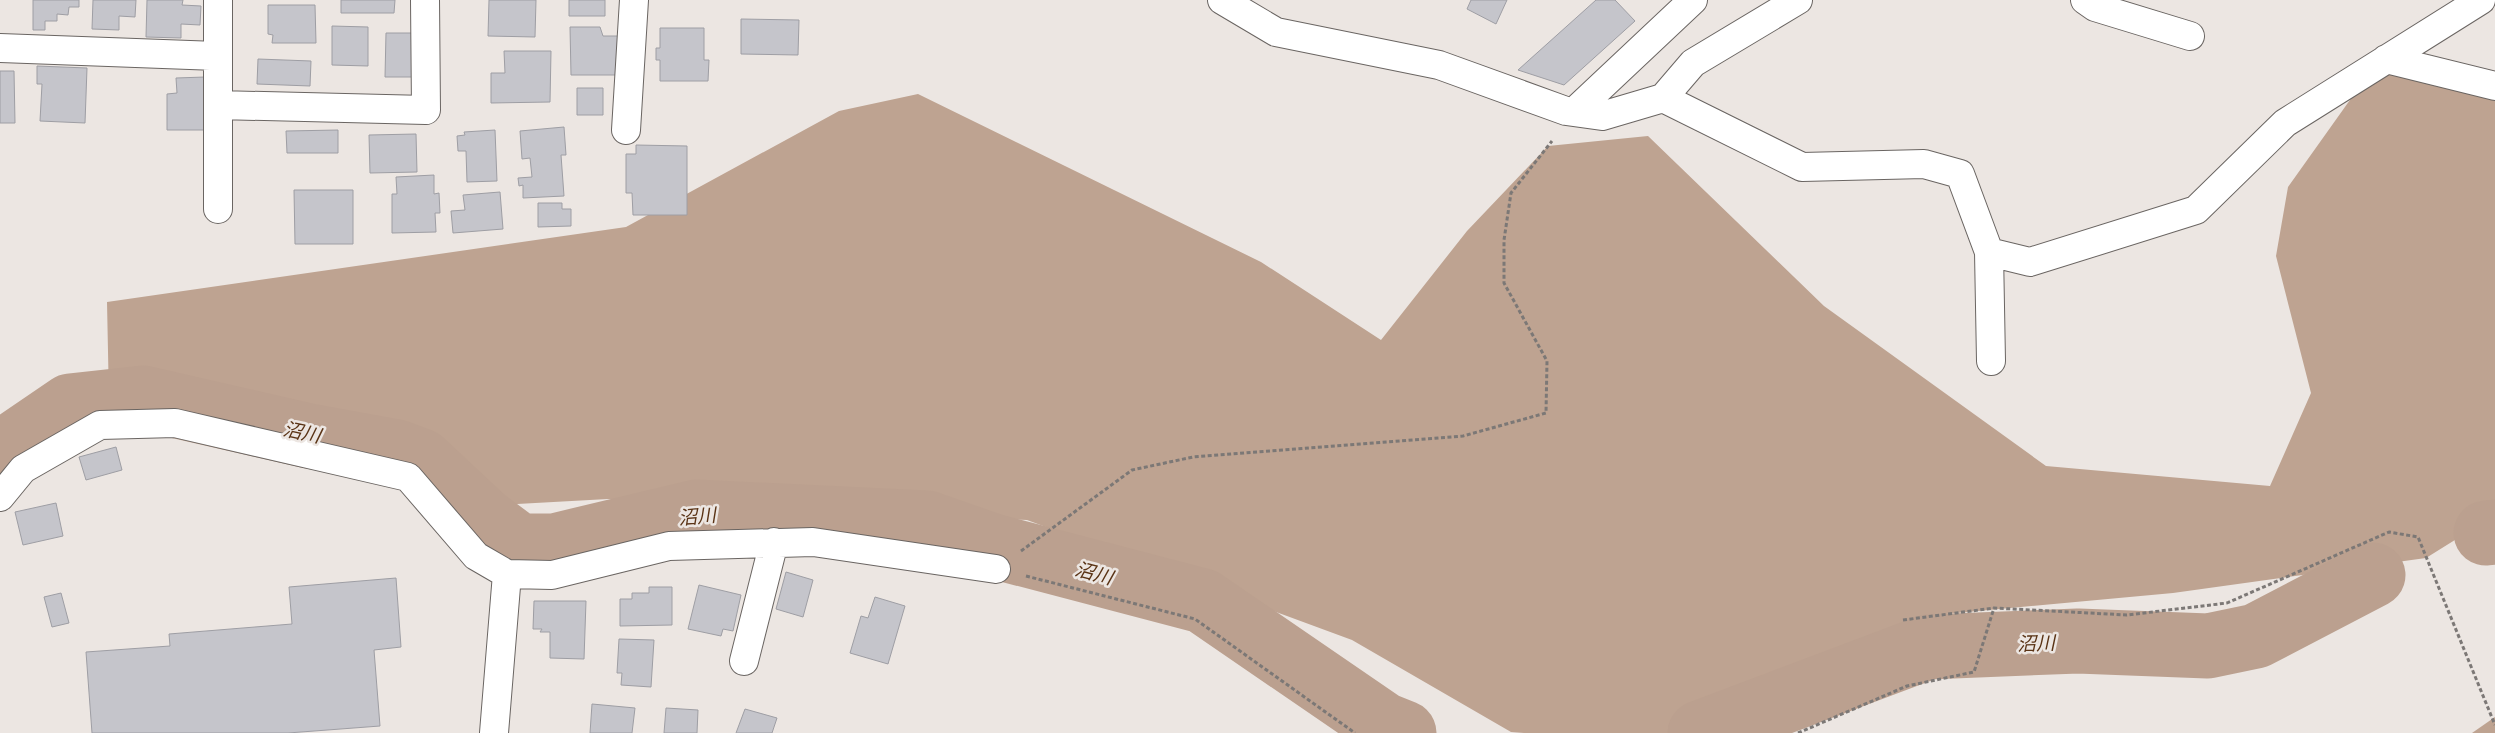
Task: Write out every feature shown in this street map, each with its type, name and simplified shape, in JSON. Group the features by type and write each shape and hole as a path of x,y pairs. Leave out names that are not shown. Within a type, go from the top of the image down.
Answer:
{"street":[{"path":"218,0 218,209"},
{"path":"218,104 426,110 425,0"},
{"path":"626,130 634,0"},
{"path":"1222,0 1276,32 1439,65 1574,112 1602,116 1663,98 1693,63 1798,0"},
{"path":"1574,112 1693,0"},
{"path":"2085,0 2095,7 2190,36"},
{"path":"1989,252 2030,262 2196,210 2285,123 2481,0"},
{"path":"0,48 218,56"},
{"path":"2386,59 2495,86"},
{"path":"1663,98 1802,167 1924,164 1960,174 1989,252 1991,361"},
{"path":"0,497 23,469 100,425 175,423 408,477 476,556 507,574 552,575 669,546 774,542 813,542 996,569"},
{"path":"744,661 774,542"},
{"path":"494,733 507,574"}],"path":[{"path":"1029,545 1132,470 1193,458 1463,436 1546,413 1547,361 1504,283 1504,240 1511,193 1574,112"},
{"path":"1903,620 1994,608 2127,615 2227,603 2389,532 2418,537 2495,724"},
{"path":"996,569 1195,620 1356,733"},
{"path":"1798,733 1907,686 1974,672 1994,608"}],"shaded area":[{"path":"2372,69 2495,91 2495,515 2426,558 2173,593 1946,614 1784,733 1511,732 1352,640 1027,520 608,499 499,505 397,452 256,392 109,401 107,302 626,227 839,111 918,94 1261,262 1381,340 1467,231 1548,146 1648,136 1824,306 2046,466 2270,486 2311,393 2276,256 2288,187"},
{"path":"2495,717 2495,733 2472,733"}],"building":[{"path":"33,0 79,0 79,7 69,7 68,15 57,14 57,21 45,21 45,30 33,30"},
{"path":"93,0 136,0 135,17 119,16 119,30 92,29"},
{"path":"147,0 183,0 182,5 201,6 200,25 181,24 181,38 146,37"},
{"path":"341,0 395,0 394,13 341,13"},
{"path":"489,0 536,0 535,37 488,36"},
{"path":"569,0 605,0 605,16 569,16"},
{"path":"1471,0 1507,0 1496,24 1467,9"},
{"path":"1596,0 1615,0 1635,21 1564,85 1518,70"},
{"path":"268,5 315,5 316,43 272,43 273,35 268,34"},
{"path":"741,19 799,20 798,55 741,54"},
{"path":"332,26 368,27 368,66 332,65"},
{"path":"570,27 600,27 603,36 620,36 620,75 571,75"},
{"path":"660,28 704,28 704,60 709,60 708,81 660,81 660,60 656,60 656,48 660,48"},
{"path":"386,33 413,33 413,77 385,77"},
{"path":"504,51 551,51 550,102 491,103 491,73 505,73"},
{"path":"258,59 311,61 310,86 257,84"},
{"path":"37,66 87,68 85,123 40,121 42,84 37,84"},
{"path":"0,71 14,71 15,123 0,123"},
{"path":"205,77 205,130 167,130 167,94 177,93 176,78"},
{"path":"577,88 603,88 603,115 577,115"},
{"path":"564,127 566,155 561,155 564,196 523,198 523,185 519,186 518,178 532,177 530,158 522,159 520,131"},
{"path":"338,130 338,153 287,153 286,131"},
{"path":"495,130 497,181 467,182 466,151 458,151 457,136 465,135 464,132"},
{"path":"416,134 417,172 370,173 369,135"},
{"path":"636,145 687,146 687,215 633,215 632,193 626,193 626,154 636,154"},
{"path":"434,175 434,194 439,193 440,213 435,213 436,232 392,233 392,194 397,194 396,177"},
{"path":"294,190 353,190 353,244 295,244"},
{"path":"500,192 503,229 453,233 451,211 465,210 463,195"},
{"path":"538,203 562,203 562,209 571,209 571,226 538,227"},
{"path":"116,447 122,470 86,480 79,457"},
{"path":"56,503 63,536 23,545 15,512"},
{"path":"786,572 813,580 803,617 776,609"},
{"path":"396,578 401,647 374,650 380,726 288,733 92,733 86,652 170,646 169,634 292,624 289,587"},
{"path":"699,585 741,595 733,631 723,629 721,636 688,629"},
{"path":"649,587 672,587 672,625 620,626 620,599 632,599 632,593 649,593"},
{"path":"61,593 69,623 52,627 44,597"},
{"path":"875,597 905,606 888,664 850,653 861,616 868,618"},
{"path":"534,601 586,601 584,659 550,658 550,632 540,632 542,629 533,629"},
{"path":"619,639 654,640 651,687 621,685 622,673 617,673"},
{"path":"592,704 635,708 632,733 590,733"},
{"path":"666,708 698,710 697,733 664,733"},
{"path":"745,709 777,718 772,733 736,733"}],"waterway":[{"name":"沼川","path":"0,458 7,449 70,406 143,398 309,436 397,452 421,461 483,519 519,546 554,546 696,512 927,523 993,546 1203,601 1384,725 1404,733"},
{"name":"沼川","path":"2486,533 2495,532"},
{"name":"沼川","path":"1700,733 1928,647 2078,641 2208,646 2256,636 2373,575"}]}
